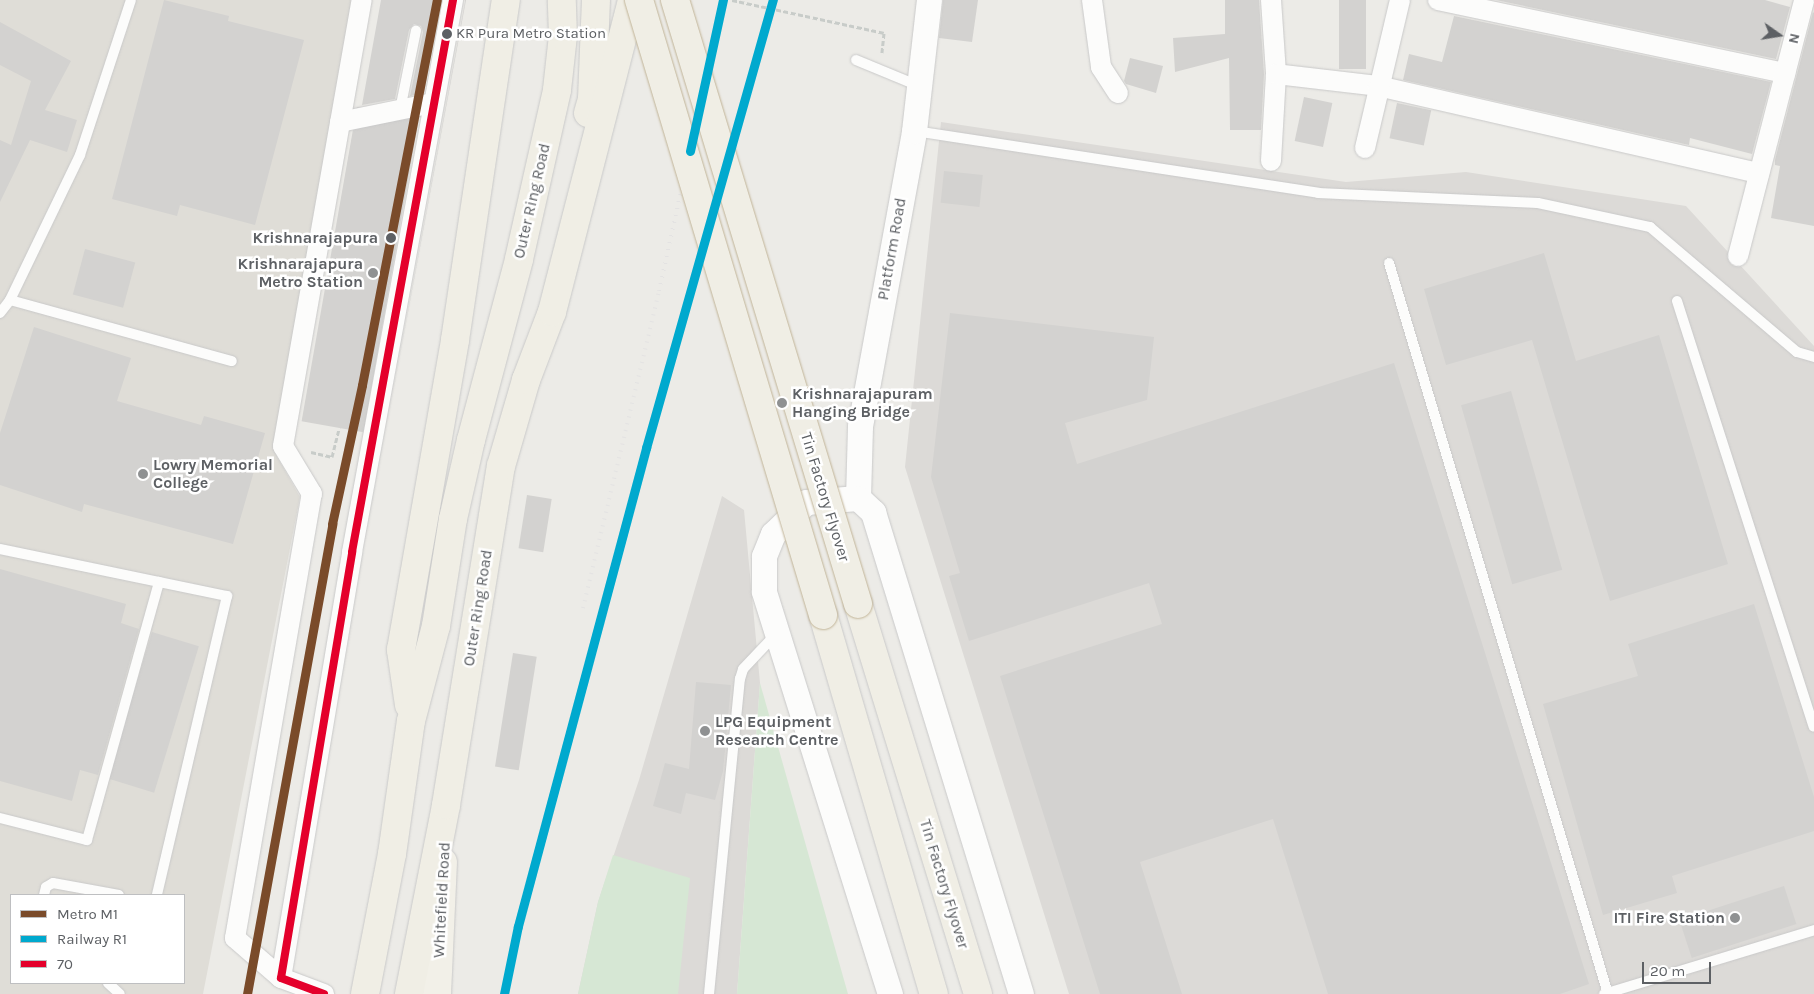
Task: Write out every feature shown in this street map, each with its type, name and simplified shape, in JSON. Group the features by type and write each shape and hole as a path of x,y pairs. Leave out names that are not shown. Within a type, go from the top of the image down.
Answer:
{"highway":[{"name":"Outer Ring Road","path":"411,721 401,650 455,340 506,0"},
{"name":"Outer Ring Road","path":"365,994 392,854 411,721 436,626 470,440 519,260 557,90 562,36 562,0"},
{"name":"Outer Ring Road","path":"574,228 569,186 592,99 596,0"},
{"name":"Outer Ring Road","path":"409,992 446,805 501,466 526,380 552,312 632,0"},
{"path":"640,0 934,994"},
{"name":"Tin Factory Flyover","path":"675,0 978,994"}],"main road":[{"name":"Whitefield Road","path":"437,994 446,805"}],"street":[{"path":"324,994 282,978 235,938 312,494 283,446 362,0"},
{"path":"282,978 352,552 452,0"},
{"name":"Platform Road","path":"858,498 860,426 914,131 929,0"},
{"path":"1092,0 1101,67 1118,93"},
{"path":"1271,0 1276,74 1271,160"},
{"path":"1365,148 1378,86 1400,0"},
{"path":"1438,0 1785,73"},
{"path":"1738,256 1804,0"},
{"path":"1276,74 1378,86 1759,173"},
{"path":"340,122 433,103"},
{"path":"890,994 776,634 762,577 764,556 773,534 806,502 858,498 873,512 1021,994"}],"lane":[{"path":"0,313 10,300 80,155 131,0"},
{"path":"400,110 416,31"},
{"path":"856,60 919,86"},
{"path":"914,131 1318,193 1538,203 1650,227 1797,352 1814,358"},
{"path":"1389,264 1606,994 1814,930"},
{"path":"10,300 232,361"},
{"path":"1677,301 1814,727"},
{"path":"0,549 227,596 157,894"},
{"path":"0,818 87,840 159,582"},
{"path":"709,994 740,679 743,669 776,634"},
{"path":"44,894 46,887 53,883 114,894"},
{"path":"109,984 120,994"}],"path":[{"path":"732,0 884,34"},
{"path":"761,6 763,0"},
{"path":"308,451 332,457 339,428"}],"shaded area":[{"name":"Lowry Memorial College","path":"0,0 351,0 334,131 274,451 300,497 203,994 0,994"},
{"path":"941,122 1346,182 1466,172 1686,206 1814,346 1814,994 1069,994 905,467"},
{"name":"LPG Equipment Research Centre","path":"722,496 744,510 760,683 737,994 578,994 598,902 639,780"}],"green space":[{"path":"760,683 848,994 737,994"},
{"path":"613,855 690,878 678,994 578,994 598,902"}],"building":[{"path":"164,0 229,16 228,21 304,40 255,225 180,205 177,216 112,199"},
{"path":"381,0 441,0 424,93 410,96 423,32 421,26 414,24 409,30 395,99 362,105"},
{"path":"466,0 385,436 465,2"},
{"path":"943,0 978,0 972,42 939,38"},
{"path":"1225,0 1259,0 1264,74 1261,130 1230,130 1229,58 1175,72 1173,38 1225,34"},
{"path":"1339,0 1366,0 1366,69 1339,69"},
{"path":"1496,0 1765,0 1790,7 1776,59"},
{"path":"1813,12 1814,226 1771,218 1780,166 1775,165 1775,160"},
{"path":"1454,16 1771,82 1752,154 1690,138 1689,145 1403,80 1409,54 1442,62"},
{"path":"0,22 71,61 45,110 77,120 67,152 30,140 0,202 0,140 11,145 31,81 0,65"},
{"path":"1130,58 1163,66 1156,93 1126,84 1124,81"},
{"path":"1304,97 1332,103 1323,147 1295,141"},
{"path":"1397,103 1431,110 1424,145 1390,138"},
{"path":"357,107 419,118 364,432 302,421"},
{"path":"944,171 983,175 979,207 941,203"},
{"path":"85,249 135,262 123,308 73,294"},
{"path":"1544,253 1576,361 1659,335 1728,564 1610,601 1532,340 1446,365 1424,289"},
{"path":"950,313 1154,337 1147,400 1065,423 1077,464 1394,363 1589,984 1560,994 1328,994 1273,819 1140,862 1182,994 1100,994 1000,676 1162,624 1149,583 969,641 949,576 960,573 931,477"},
{"path":"34,327 131,358 117,401 201,425 204,416 265,433 233,544 84,504 82,512 0,485 0,433"},
{"path":"1511,391 1562,570 1512,584 1461,405"},
{"path":"527,495 552,499 543,552 519,548"},
{"path":"0,569 126,604 121,623 139,629 98,775 80,770 72,801 0,781"},
{"path":"1754,604 1814,797 1814,831 1672,876 1677,893 1603,915 1543,704 1638,676 1628,644"},
{"path":"152,632 199,646 154,793 107,778"},
{"path":"513,653 537,657 519,770 495,767"},
{"path":"696,682 731,685 723,771 715,800 686,793 681,814 653,806 665,763 689,769"},
{"path":"1784,886 1796,924 1692,958 1679,920"}],"railway":[{"path":"583,608 659,291 723,0"}],"metro line":[{"name":"M1","path":"247,994 332,524 362,385 437,0"}],"rail line":[{"name":"R1","path":"690,151 723,0"},
{"name":"R1","path":"504,994 518,926 646,448 773,0"}],"transit line":[{"name":"70","path":"324,994 281,978 352,552 453,0"}],"place":[{"name":"KR Pura Metro Station","path":"447,34"},
{"name":"Krishnarajapura","path":"391,238"},
{"name":"Krishnarajapura Metro Station","path":"373,273"},
{"name":"Krishnarajapuram Hanging Bridge","path":"782,403"},
{"name":"Lowry Memorial College","path":"143,474"},
{"name":"LPG Equipment Research Centre","path":"705,731"},
{"name":"ITI Fire Station","path":"1735,918"}]}
